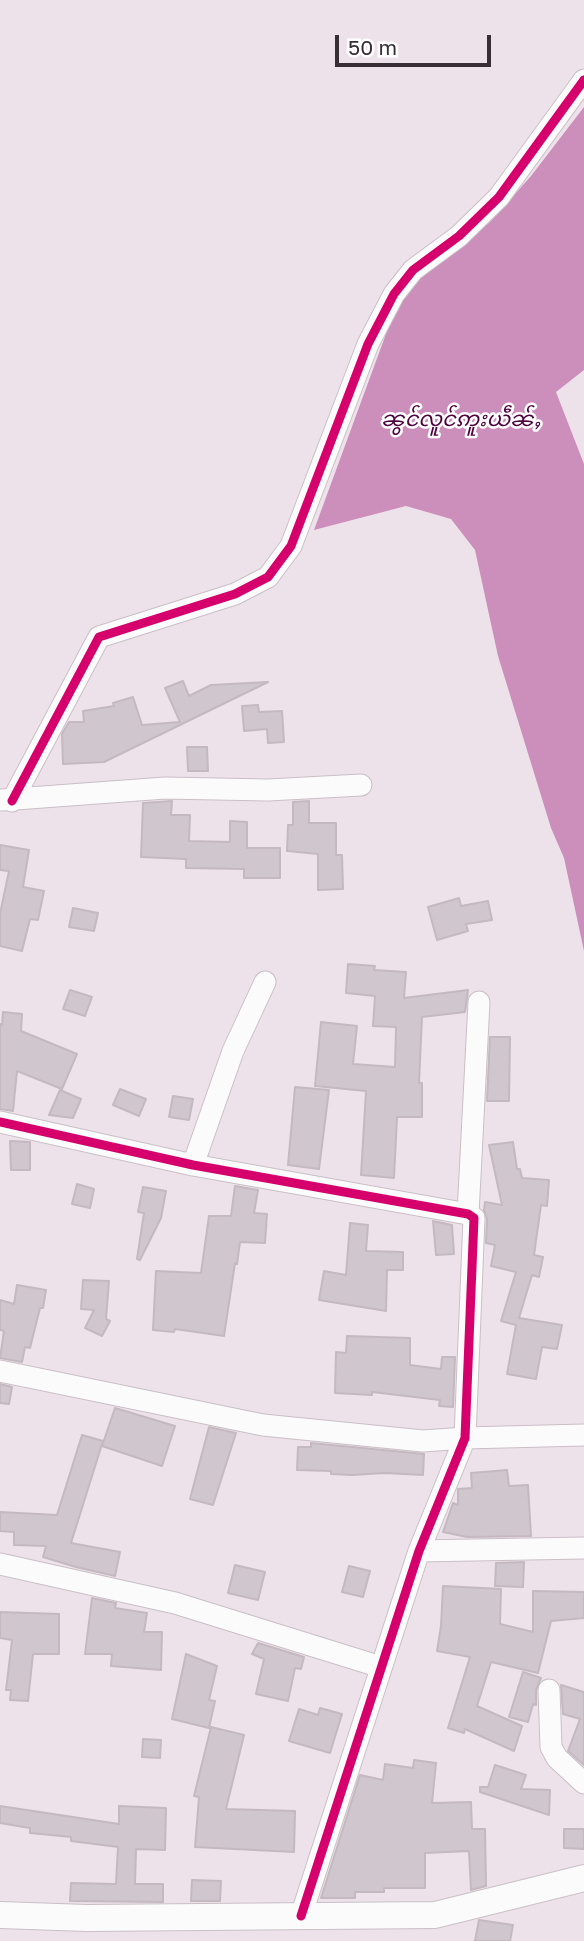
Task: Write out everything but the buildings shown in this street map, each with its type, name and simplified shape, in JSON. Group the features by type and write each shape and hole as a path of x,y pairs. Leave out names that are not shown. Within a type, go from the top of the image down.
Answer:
{"street":[{"path":"6,800 99,637 235,594 268,577 291,546 368,344 394,294 413,270 460,236 499,197 584,80"},
{"path":"6,800 165,788 268,790 361,785"},
{"path":"193,1166 233,1051 265,982"},
{"path":"467,1214 479,1002"},
{"path":"0,1122 193,1166 467,1214 474,1218 465,1438 419,1551 300,1916"},
{"path":"0,1371 263,1425 423,1441 584,1435"},
{"path":"419,1551 584,1548"},
{"path":"0,1564 175,1602 382,1667"},
{"path":"549,1690 551,1747 557,1758 584,1783"},
{"path":"0,1915 87,1918 435,1915 584,1878"}],"water":[{"name":"ၼွင်လူင်ဢူးယဵၼ်ႇ","path":"584,107 584,370 556,392 584,464 584,951 564,858 551,828 498,656 475,550 451,519 406,506 314,530 401,293 421,270 489,223 531,176"}],"cycle path":[{"path":"12,801 99,637 235,594 268,577 291,546 368,344 394,294 413,270 459,236 499,197 584,80"},
{"path":"0,1122 193,1165 468,1214 474,1218 465,1438 419,1551 301,1916"}]}
